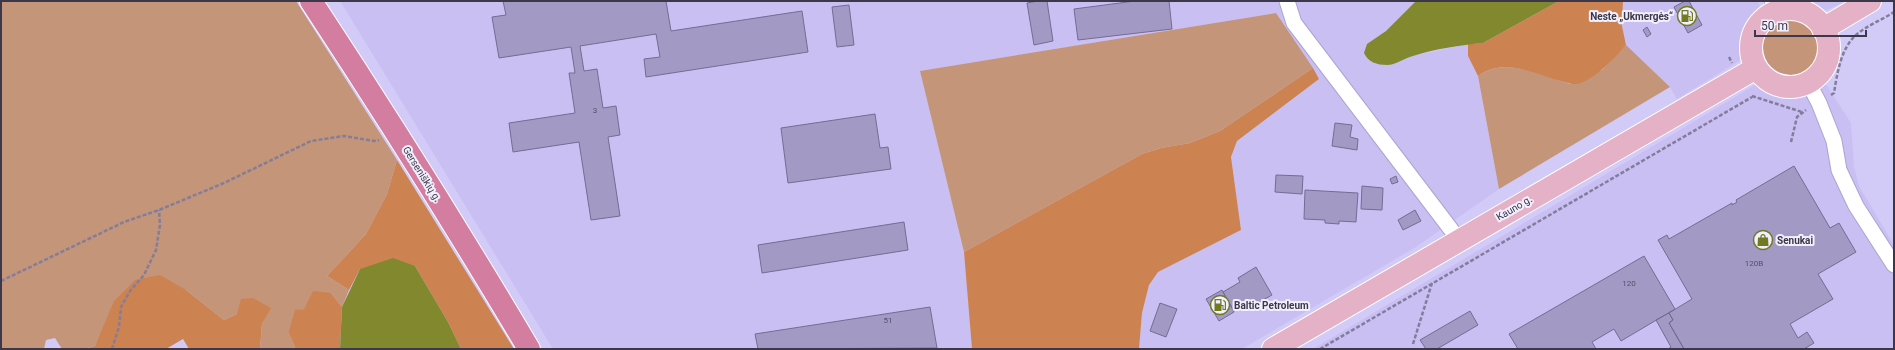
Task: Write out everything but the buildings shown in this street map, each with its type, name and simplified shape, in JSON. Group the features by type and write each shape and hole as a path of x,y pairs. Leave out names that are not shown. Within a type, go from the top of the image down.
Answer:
{"highway":[{"name":"Gerseniškių g.","path":"311,1 475,258 529,349"}],"main road":[{"path":"1823,29 1870,1"},
{"path":"1778,6 1804,13 1818,22 1823,29 1828,41 1828,54 1821,71 1808,82 1792,87 1775,84 1761,74 1756,68 1751,51 1754,34 1764,19 1778,6"},
{"name":"Kauno g.","path":"1277,348 1459,240 1756,68"}],"street":[{"path":"1287,1 1294,23 1459,240"},
{"path":"1808,82 1819,102 1834,141 1840,170 1856,206 1894,265"}],"path":[{"path":"1834,93 1837,72 1843,54 1855,35 1894,12"},
{"path":"1320,349 1752,97 1803,112 1797,117 1791,142"},
{"path":"1,281 124,222 159,210 224,183 311,141 344,136 374,141 398,137"},
{"path":"112,349 119,328 121,307 130,291 144,275 156,250 160,225 159,210"},
{"path":"1413,344 1432,283"}],"shaded area":[{"path":"1,1 296,1 397,160 387,194 366,234 327,276 349,290 342,307 331,293 304,309 295,311 288,332 295,347 293,349 260,349 262,324 270,308 237,314 224,320 186,290 105,326 95,346 84,349 62,349 55,338 46,340 44,349 1,349"},
{"path":"340,1 1416,1 1386,31 1367,44 1388,65 1413,56 1468,44 1468,56 1478,76 1499,189 1416,247 1242,349 1139,349 1142,313 1149,285 1158,272 1241,230 1231,157 1237,141 1319,79 1276,13 920,71 964,252 972,349 553,349"},
{"path":"1416,1 1559,1 1483,43 1430,51 1390,65 1370,61 1364,53 1367,44 1386,31"},
{"path":"1559,1 1623,1 1622,26 1626,45 1600,71 1588,80 1578,84 1557,80 1527,70 1507,67 1487,71 1478,76 1468,56 1468,44 1483,43"},
{"path":"1623,1 1758,1 1760,7 1748,33 1744,51 1739,61 1677,99 1670,87 1626,45 1622,26"},
{"path":"1798,1 1847,1 1826,10 1807,6"},
{"path":"1276,13 1313,68 1220,131 1190,143 1161,148 1142,154 964,252 920,71"},
{"path":"1791,19 1802,21 1811,27 1817,36 1819,47 1817,58 1811,67 1802,73 1791,75 1780,73 1771,67 1765,58 1763,47 1765,36 1771,27 1780,21"},
{"path":"1626,45 1670,87 1499,189 1478,76 1489,70 1511,67 1535,72 1570,84 1602,70"},
{"path":"1313,68 1319,79 1237,141 1231,157 1241,230 1158,272 1149,285 1142,313 1139,349 972,349 964,252 1142,154 1161,148 1190,143 1220,131"},
{"path":"1824,81 1851,123 1854,167 1859,186 1894,245 1894,349 1313,349 1755,85 1787,93 1800,92"},
{"path":"397,160 514,349 461,349 448,322 415,266 360,269 349,290 327,276 366,234 387,194"},
{"path":"393,258 415,266 448,322 461,349 340,349 342,307 360,269"},
{"path":"160,275 186,290 224,320 237,314 241,299 253,298 271,308 262,324 260,349 189,349 183,339 166,349 84,349 95,346 114,301 135,280"},
{"path":"313,291 331,293 342,307 340,349 293,349 295,347 288,332 295,310 304,309"}],"place":[{"name":"Neste „Ukmergės“","path":"1687,16"},
{"name":"Senukai","path":"1763,240"},
{"name":"Baltic Petroleum","path":"1220,305"}]}
